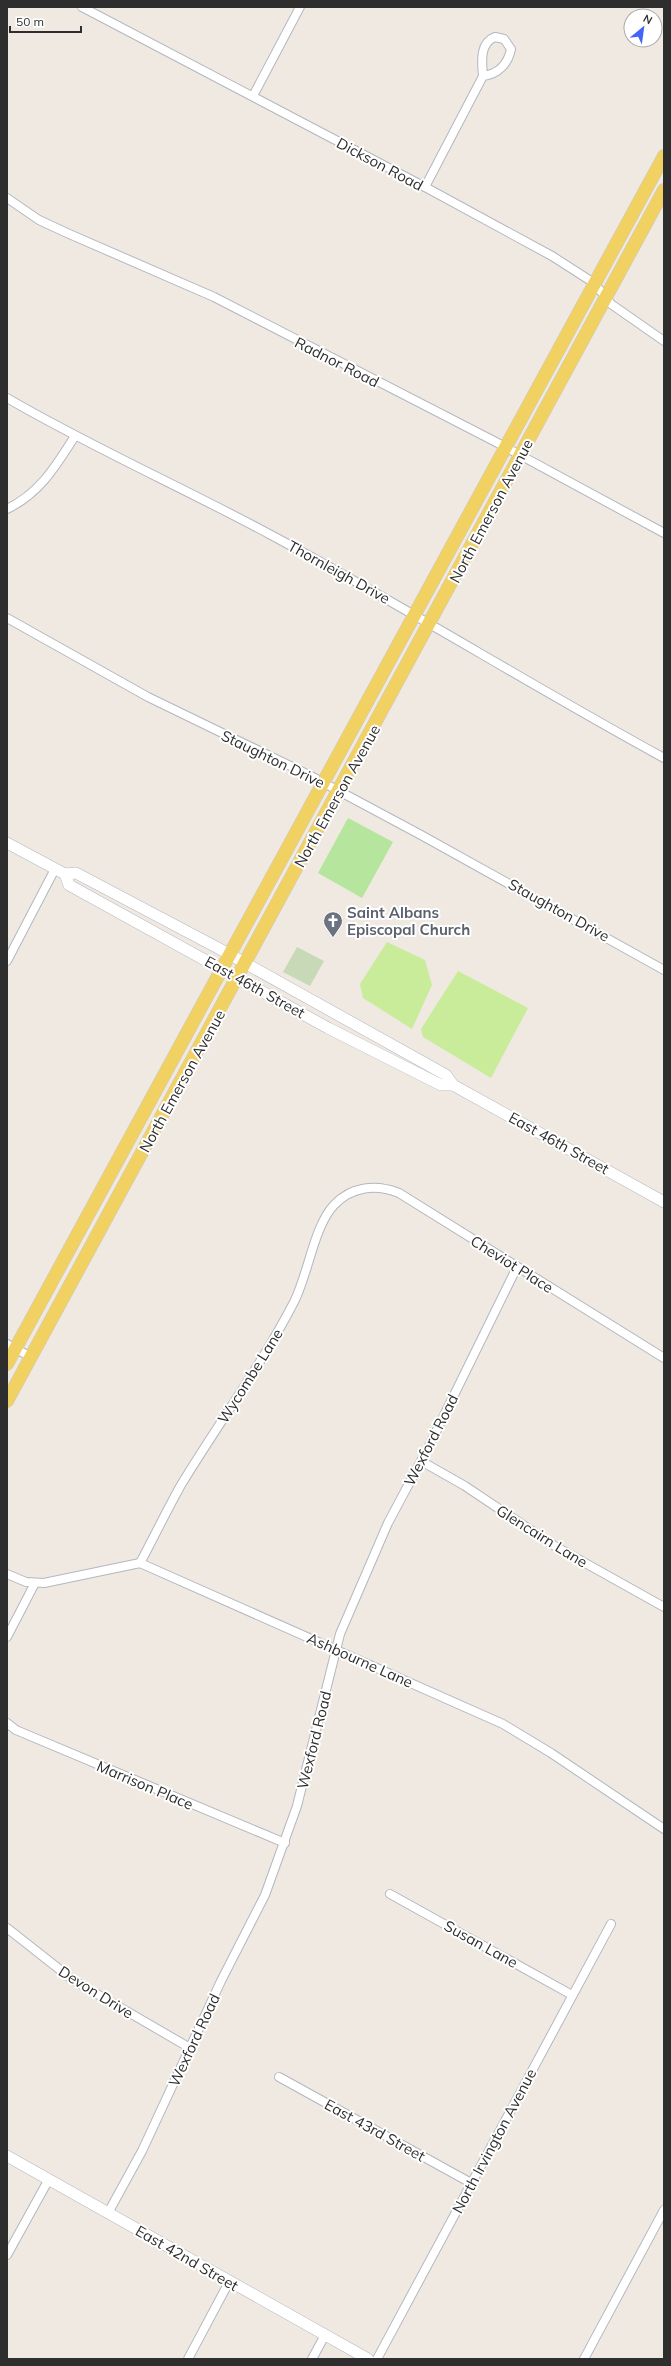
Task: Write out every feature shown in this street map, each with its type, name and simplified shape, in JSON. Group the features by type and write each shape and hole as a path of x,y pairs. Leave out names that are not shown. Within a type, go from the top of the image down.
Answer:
{"main road":[{"name":"North Emerson Avenue","path":"7,1364 11,1346 223,970 664,156"},
{"name":"North Emerson Avenue","path":"7,1401 246,964 664,190"},
{"name":"East 46th Street","path":"7,843 66,874 76,873 230,955 446,1075 454,1085 664,1202"},
{"name":"East 46th Street","path":"66,874 69,885 223,970 339,1033 441,1085 454,1085"},
{"name":"East 42nd Street","path":"7,2156 368,2359"}],"street":[{"name":"Dickson Road","path":"82,7 425,187 552,256 594,283 606,299 664,341"},
{"path":"253,96 300,7"},
{"path":"425,187 483,76 482,56 487,43 495,37 504,39 511,49 506,63 496,72 483,76"},
{"name":"Radnor Road","path":"7,198 39,220 214,297 505,447 664,533"},
{"name":"Thornleigh Drive","path":"7,398 75,436 237,516 415,615 664,758"},
{"path":"7,509 24,500 44,483 75,436"},
{"name":"Staughton Drive","path":"7,618 148,697 324,783 499,877 664,970"},
{"path":"7,962 55,869"},
{"name":"Cheviot Place","path":"355,1191 377,1187 398,1193 664,1358"},
{"name":"Wycombe Lane","path":"140,1563 181,1486 268,1351 295,1300 327,1214 339,1200 355,1191"},
{"name":"Wexford Road","path":"108,2212 142,2151 221,1981 259,1908 285,1843 300,1793 340,1634 382,1536 421,1461 517,1267"},
{"path":"11,1346 31,1357"},
{"name":"Glencairn Lane","path":"421,1461 465,1486 553,1545 664,1607"},
{"path":"7,1574 20,1580 35,1583 52,1582 140,1563"},
{"name":"Ashbourne Lane","path":"140,1563 503,1724 552,1753 664,1829"},
{"path":"7,1637 35,1583"},
{"name":"Marrison Place","path":"7,1723 16,1730 92,1763 285,1843"},
{"name":"Susan Lane","path":"390,1894 572,1995"},
{"name":"North Irvington Avenue","path":"377,2359 610,1924"},
{"name":"Devon Drive","path":"7,1928 73,1980 190,2048"},
{"name":"East 43rd Street","path":"279,2077 471,2183"},
{"path":"7,2255 49,2179"},
{"path":"584,2359 664,2210"},
{"path":"188,2359 229,2282"},
{"path":"312,2359 325,2335"}],"green space":[{"path":"348,818 393,842 362,898 318,873"},
{"path":"387,942 425,960 432,985 412,1029 363,998 360,984"},
{"path":"297,947 324,961 310,986 283,972"},
{"path":"458,971 528,1008 491,1078 423,1037 421,1029"}],"place":[{"name":"Saint Albans Episcopal Church","path":"333,938"}]}
